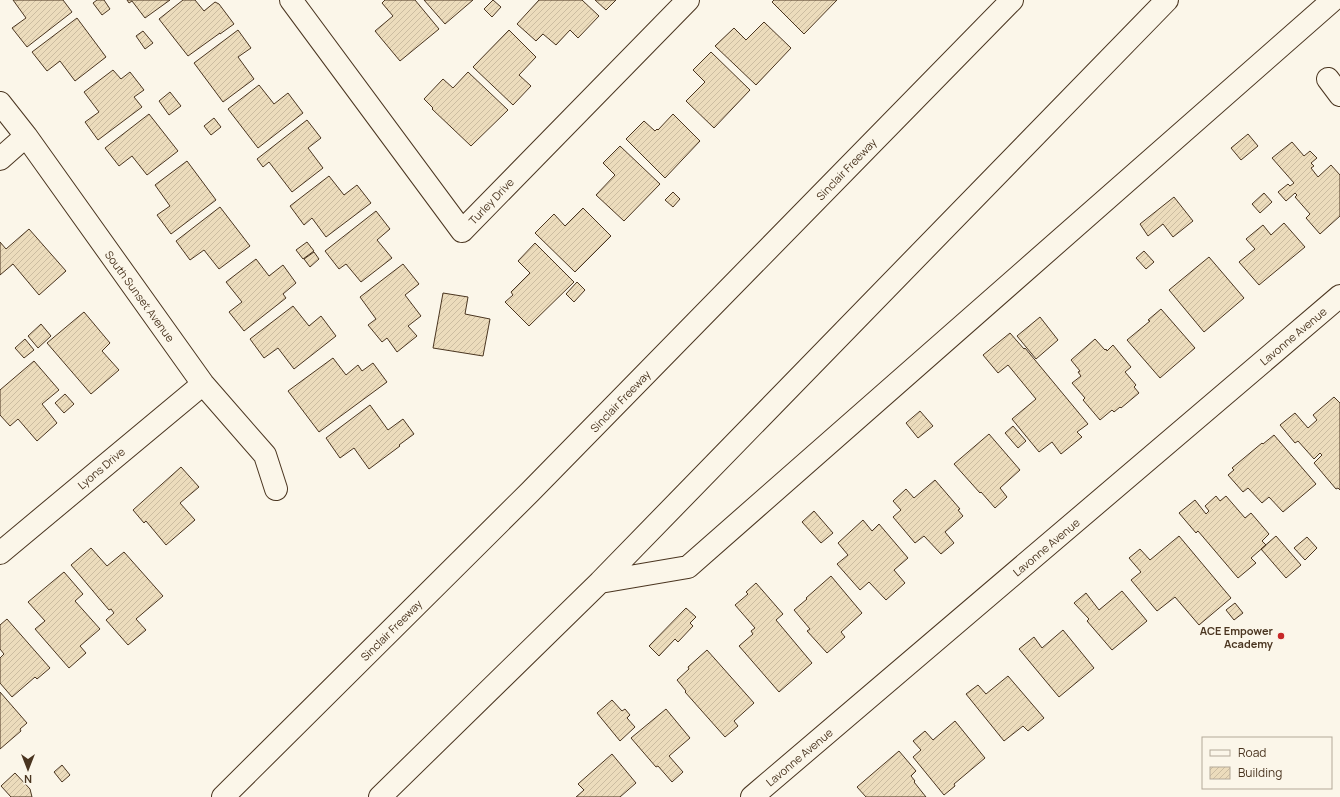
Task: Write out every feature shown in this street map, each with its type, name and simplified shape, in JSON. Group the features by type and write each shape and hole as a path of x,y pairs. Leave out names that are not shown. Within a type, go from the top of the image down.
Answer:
{"main road":[{"name":"Turley Drive","path":"291,0 462,231 688,0"},
{"name":"Sinclair Freeway","path":"223,797 530,492 1012,0"},
{"path":"380,797 600,582 1167,0"},
{"path":"600,582 688,567 1333,0"},
{"name":"South Sunset Avenue","path":"0,103 26,136 202,384 266,456 276,489"},
{"path":"0,159 26,136"},
{"name":"Lavonne Avenue","path":"752,797 1340,296"},
{"name":"Lyons Drive","path":"0,553 202,384"}],"building":[{"path":"13,0 63,0 72,12 27,47 12,28 26,18"},
{"path":"97,0 104,0 110,9 102,15 93,3"},
{"path":"127,0 170,0 145,18 132,1 129,3"},
{"path":"183,0 195,0 204,11 215,2 219,4 234,24 188,56 159,19"},
{"path":"385,0 415,0 439,29 400,61 375,31 393,16 382,3"},
{"path":"424,0 473,0 445,24"},
{"path":"493,0 501,7 492,17 484,9"},
{"path":"539,0 582,0 599,16 578,38 570,30 556,45 543,34 536,41 517,24"},
{"path":"595,0 616,0 606,10"},
{"path":"774,0 837,0 804,34 772,2"},
{"path":"77,18 106,57 75,81 60,61 47,71 32,52"},
{"path":"764,22 791,48 756,85 715,46 734,28 746,40"},
{"path":"238,30 251,48 238,57 254,79 223,102 194,63"},
{"path":"509,30 536,57 519,75 531,86 513,105 473,67"},
{"path":"143,31 153,43 145,49 136,36"},
{"path":"711,52 750,90 714,128 686,101 705,82 693,70"},
{"path":"113,70 121,79 130,72 144,90 134,97 142,107 98,140 85,122 99,112 84,92"},
{"path":"468,72 508,110 471,146 432,109 433,108 424,99 443,79 453,88"},
{"path":"259,85 274,104 288,93 303,113 258,148 228,109"},
{"path":"170,92 181,106 169,115 159,101"},
{"path":"149,114 178,151 147,175 132,156 119,166 105,148"},
{"path":"673,114 700,141 665,178 626,139 644,121 655,131 657,129 658,130"},
{"path":"214,118 221,127 211,135 204,126"},
{"path":"307,120 321,138 308,148 323,168 292,192 269,162 263,167 257,159"},
{"path":"1248,134 1258,146 1241,160 1231,148"},
{"path":"1292,142 1304,156 1310,151 1317,158 1311,163 1314,166 1311,168 1318,177 1331,165 1340,175 1340,216 1320,234 1306,218 1310,214 1295,197 1297,195 1295,193 1286,201 1278,192 1288,184 1290,186 1294,183 1272,158"},
{"path":"620,146 660,184 624,221 596,195 615,175 603,163"},
{"path":"187,161 216,200 171,234 157,215 170,206 155,185"},
{"path":"329,176 344,195 357,185 371,203 326,237 312,218 304,225 290,206"},
{"path":"673,192 680,199 673,207 665,200"},
{"path":"1264,193 1272,202 1260,213 1252,204"},
{"path":"1174,197 1193,221 1173,237 1163,224 1148,236 1140,224"},
{"path":"220,207 250,246 219,269 204,250 190,260 176,241"},
{"path":"583,208 611,236 575,272 535,233 554,214 565,226"},
{"path":"376,211 390,229 377,240 392,258 361,282 346,264 339,269 325,251"},
{"path":"1284,223 1305,247 1259,285 1239,262 1255,249 1246,239 1263,225 1271,235"},
{"path":"29,229 66,271 39,295 13,264 0,275 0,242 6,249"},
{"path":"307,242 314,251 303,259 296,250"},
{"path":"535,243 574,282 529,326 505,302 513,295 511,292 530,273 518,261"},
{"path":"1144,251 1154,262 1146,269 1136,258"},
{"path":"314,252 319,259 310,267 304,259"},
{"path":"1209,257 1244,298 1204,332 1169,290"},
{"path":"256,259 269,276 283,265 296,283 283,294 286,298 244,331 229,312 242,302 226,282"},
{"path":"403,264 419,284 405,295 421,316 408,326 417,336 397,352 387,338 382,342 368,325 376,319 360,297"},
{"path":"577,282 585,290 574,302 566,294"},
{"path":"443,293 468,297 465,314 490,319 483,356 433,348"},
{"path":"293,306 309,326 321,316 336,336 294,369 278,348 264,358 250,339"},
{"path":"1161,309 1195,348 1160,378 1127,340 1150,321 1148,320"},
{"path":"84,312 110,343 102,351 119,370 91,394 47,343"},
{"path":"1040,317 1058,340 1036,359 1017,336"},
{"path":"41,324 51,336 38,348 28,336"},
{"path":"1010,333 1024,349 1025,348 1088,424 1077,432 1082,437 1061,454 1052,442 1039,452 1012,419 1036,399 1008,365 998,373 983,355"},
{"path":"25,339 34,350 24,358 15,348"},
{"path":"1095,339 1107,351 1113,345 1131,367 1125,372 1136,385 1134,387 1139,393 1121,408 1120,407 1114,412 1112,410 1100,420 1083,400 1085,398 1072,383 1081,376 1078,372 1080,371 1071,360"},
{"path":"333,358 346,375 358,365 362,371 373,363 387,382 319,432 288,391"},
{"path":"34,361 59,390 42,404 57,423 37,441 18,419 10,426 0,415 0,390"},
{"path":"65,394 74,404 64,413 55,403"},
{"path":"1334,397 1340,403 1340,490 1338,488 1336,489 1314,463 1322,455 1320,453 1314,459 1298,441 1295,443 1280,425 1295,413 1308,428 1317,420 1313,415"},
{"path":"370,405 388,430 403,419 414,434 369,469 354,448 340,458 326,438"},
{"path":"920,411 933,426 918,438 906,423"},
{"path":"1013,426 1026,441 1018,448 1005,433"},
{"path":"989,434 1020,470 1000,488 1007,497 995,508 954,464"},
{"path":"1274,435 1316,484 1283,512 1269,497 1262,503 1248,488 1243,492 1228,475 1234,470 1232,468"},
{"path":"181,467 199,487 180,503 195,520 166,545 146,521 144,523 133,510"},
{"path":"935,480 960,509 958,510 963,516 945,532 954,543 941,554 924,536 915,543 893,517 901,510 893,501 906,489 914,498"},
{"path":"1216,496 1220,501 1226,496 1245,518 1251,513 1269,534 1262,541 1266,545 1251,558 1256,563 1238,578 1198,531 1196,533 1179,513 1195,500 1206,514 1209,511 1205,506"},
{"path":"814,511 833,533 821,543 802,522"},
{"path":"863,520 872,531 879,524 908,558 894,570 905,583 886,600 869,582 860,590 837,564 848,555 838,543"},
{"path":"1179,536 1231,598 1199,625 1175,597 1157,611 1131,580 1141,572 1129,558 1140,549 1150,560"},
{"path":"1276,536 1301,565 1286,578 1261,549"},
{"path":"1307,537 1317,548 1305,560 1294,548"},
{"path":"91,548 107,566 124,552 163,596 136,619 146,630 128,645 106,620 114,613 111,609 109,610 71,565"},
{"path":"64,572 83,594 75,601 100,629 80,646 86,653 69,668 35,629 45,621 28,602"},
{"path":"831,576 862,613 841,632 845,637 827,653 807,631 810,629 794,610"},
{"path":"756,583 783,614 776,620 812,663 779,692 739,646 753,634 751,631 755,628 735,605 748,594 746,592"},
{"path":"1122,591 1147,621 1112,650 1087,621 1089,619 1074,603 1086,593 1099,610"},
{"path":"1235,603 1243,613 1234,620 1226,610"},
{"path":"686,608 696,617 690,623 693,626 678,642 675,639 659,656 649,646"},
{"path":"7,619 50,668 37,679 35,677 12,697 0,683 0,658 4,654 0,649 0,625"},
{"path":"1063,630 1094,668 1059,697 1019,649 1034,637 1042,648"},
{"path":"707,650 754,703 734,721 738,726 725,737 685,692 686,691 677,680 689,669 688,667"},
{"path":"1008,676 1044,718 1028,731 1023,726 1004,741 966,694 978,685 986,694"},
{"path":"0,692 27,723 20,729 21,731 0,749"},
{"path":"612,700 622,711 625,709 630,715 627,718 635,727 620,741 597,713"},
{"path":"666,709 690,738 669,756 683,772 672,782 658,766 656,767 631,738"},
{"path":"955,721 985,758 954,784 955,786 944,795 913,757 921,750 913,741 925,731 933,740"},
{"path":"899,751 916,771 911,776 926,797 866,797 857,787"},
{"path":"612,754 636,783 620,797 576,797 584,790 578,784"},
{"path":"62,765 70,775 62,782 54,772"},
{"path":"15,773 30,789 32,797 11,797 1,786"}],"place":[{"name":"ACE Empower Academy","path":"1281,636"}]}
